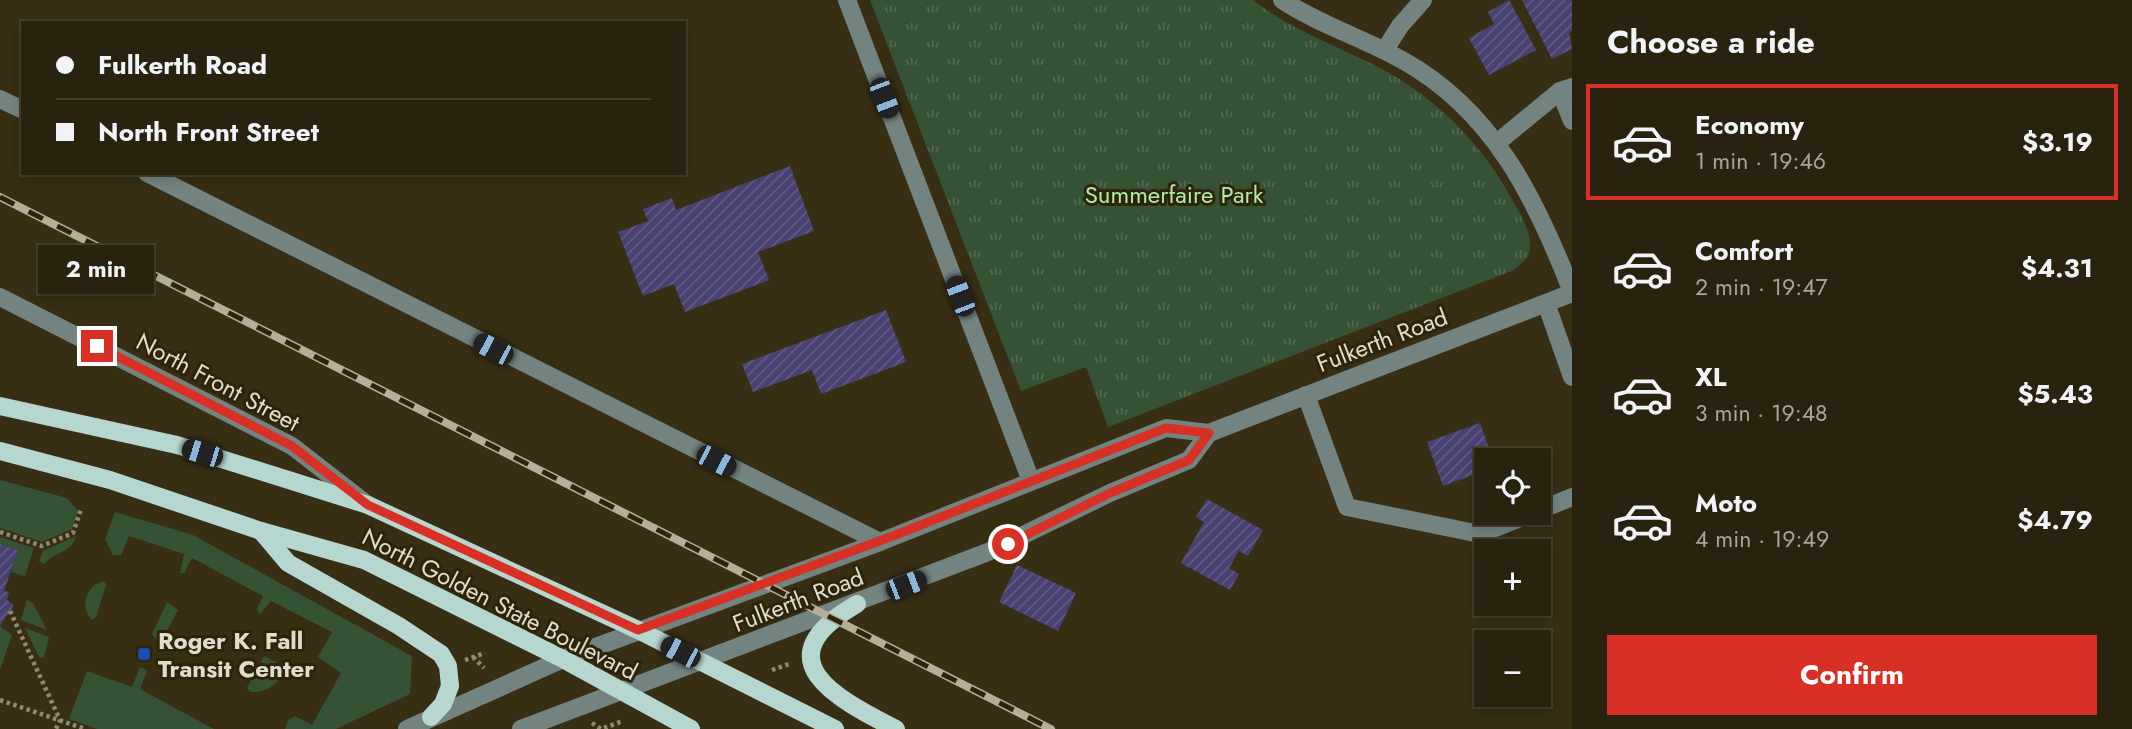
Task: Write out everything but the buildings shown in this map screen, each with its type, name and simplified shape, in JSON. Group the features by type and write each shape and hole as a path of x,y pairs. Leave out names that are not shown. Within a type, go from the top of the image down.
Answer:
{"main road":[{"name":"North Golden State Boulevard","path":"0,406 177,445 368,505 638,630 835,729"},
{"name":"North Golden State Boulevard","path":"0,451 110,480 261,531 338,551 389,570 564,659 691,729"},
{"path":"261,531 288,563 399,626 441,654 448,666 450,686 443,704 431,717"},
{"path":"856,604 821,631 813,645 811,662 820,680 834,695 896,729"}],"street":[{"path":"846,0 1031,481"},
{"path":"1282,0 1316,20 1385,51 1420,71 1451,94 1498,142 1542,218 1572,292"},
{"path":"1385,51 1400,26 1423,0"},
{"path":"1498,142 1566,89 1572,121"},
{"path":"0,99 21,109"},
{"path":"151,175 880,542"},
{"name":"Fulkerth Road","path":"407,729 564,659 880,542 1166,428 1209,433 1572,292"},
{"name":"North Front Street","path":"0,297 292,446 368,505"},
{"path":"1546,303 1572,377"},
{"path":"1306,395 1347,507 1480,534 1503,525"},
{"name":"Fulkerth Road","path":"521,729 978,557 1110,493 1189,460 1209,433"},
{"path":"1551,506 1572,497"}],"path":[{"path":"0,532 40,545 74,533 81,509"},
{"path":"36,555 40,545"},
{"path":"10,611 60,720 56,729"},
{"path":"461,661 485,653"},
{"path":"473,657 484,668"},
{"path":"772,670 789,664"},
{"path":"0,700 85,729"},
{"path":"592,723 601,729 623,720"}],"green space":[{"name":"Summerfaire Park","path":"870,0 1253,0 1299,29 1401,80 1457,125 1489,162 1521,216 1530,243 1528,257 1514,270 1108,427 1086,367 1021,391"},
{"path":"0,480 67,498 78,511 72,529 42,542 0,528"},
{"path":"115,512 193,535 412,656 410,694 336,729 285,729 288,720 295,716 312,725 341,673 318,657 332,632 271,601 260,614 257,609 263,596 192,558 184,573 180,573 184,554 129,536 121,555 113,555 105,539"},
{"path":"76,536 66,550 53,556 45,564 39,562 43,551"},
{"path":"0,537 34,548 25,576 11,572 18,550 0,544"},
{"path":"104,581 106,585 96,617 92,620 87,611 86,598 94,585"},
{"path":"27,600 33,603 47,630 21,620"},
{"path":"167,602 178,610 162,640 158,641 152,634"},
{"path":"0,626 12,635 0,670"},
{"path":"25,628 49,637 44,658 39,657"},
{"path":"264,656 278,663 281,677 268,689 250,692 247,688"},
{"path":"140,667 147,671 140,689 214,729 97,729 69,719 87,671 132,687"}],"railway":[{"path":"0,197 1051,729"}],"place":[{"name":"Roger K. Fall Transit Center","path":"144,654"}],"route":[{"path":"97,346 292,446 368,505 638,630 893,536 1166,428 1209,433 1189,460 1110,493 1008,544"}]}
